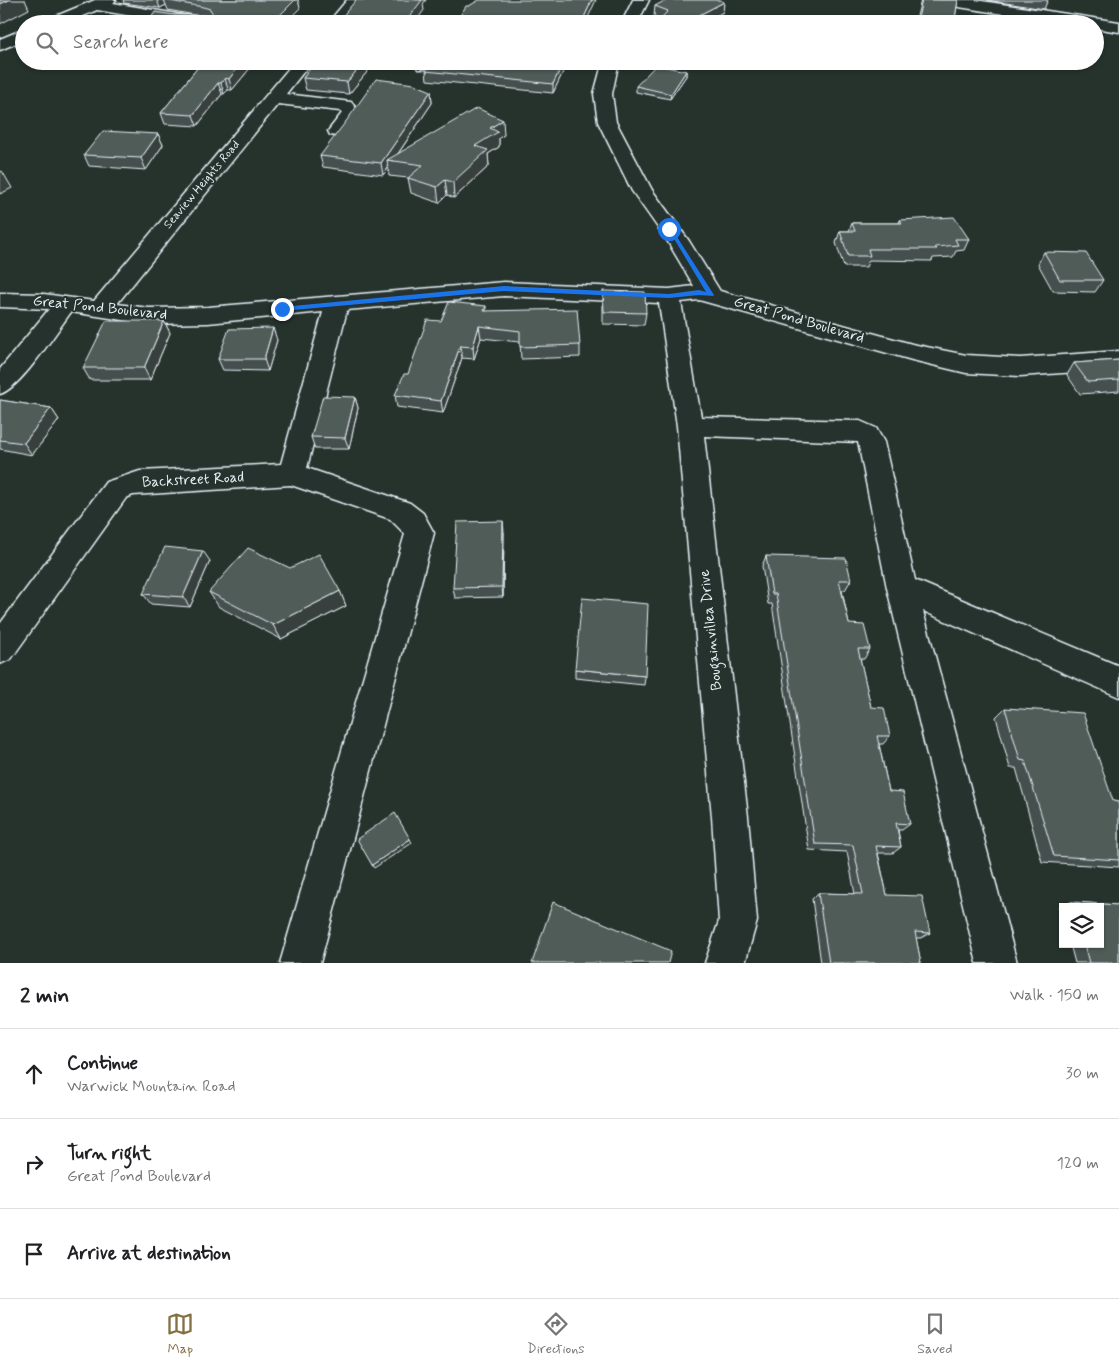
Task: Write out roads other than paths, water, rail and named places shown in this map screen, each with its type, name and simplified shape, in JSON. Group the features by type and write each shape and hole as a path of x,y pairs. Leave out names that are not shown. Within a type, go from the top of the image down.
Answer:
{"street":[{"path":"343,15 355,0"},
{"path":"634,15 641,0"},
{"path":"946,0 1042,15"},
{"path":"72,15 102,3 161,15"},
{"path":"1104,25 1119,27"},
{"path":"0,45 15,38"},
{"name":"Seaview Heights Road","path":"99,310 297,70"},
{"path":"609,70 603,94 606,122 642,191 678,241 711,295"},
{"path":"274,98 345,106 351,113 337,131"},
{"name":"Great Pond Boulevard","path":"0,300 28,300 149,316 208,315 504,289 669,296 699,292 912,352 966,364 1020,367 1119,360"},
{"name":"Bougainvillea Drive","path":"669,296 690,426 730,817 738,921 725,963"},
{"path":"0,385 27,354 64,304"},
{"path":"300,963 420,533 413,521 400,511 292,474 337,304"},
{"path":"690,426 860,431 868,435 902,588 997,963"},
{"name":"Backstreet Road","path":"0,649 116,490 127,484 140,482 292,474"},
{"path":"902,588 1119,682"}]}
